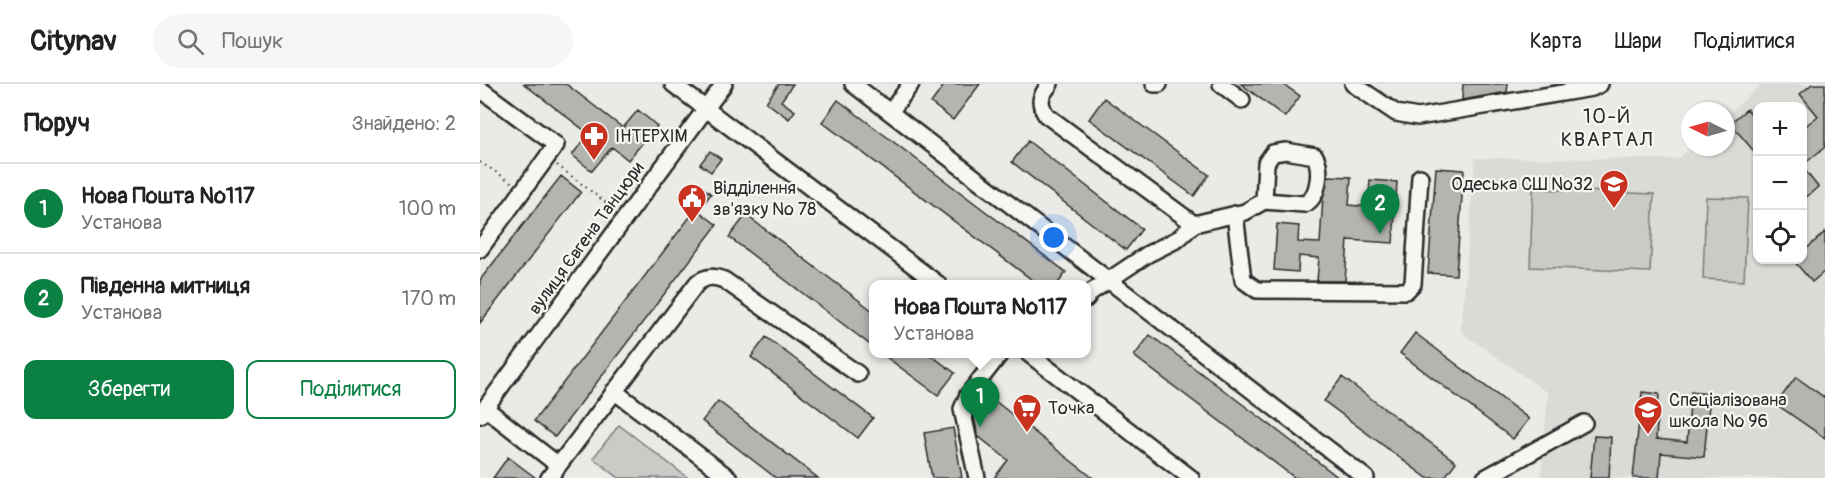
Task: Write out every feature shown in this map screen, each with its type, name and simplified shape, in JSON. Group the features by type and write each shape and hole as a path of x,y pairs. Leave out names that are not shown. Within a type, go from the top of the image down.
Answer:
{"street":[{"path":"673,84 931,280"},
{"name":"вулиця Євгена Танцюри","path":"483,411 724,84"},
{"path":"853,84 1366,478"},
{"path":"891,111 911,84"},
{"path":"1050,84 1041,94 1040,106 1046,115 1194,224"},
{"path":"1221,84 1242,100"},
{"path":"1353,84 1396,113 1418,117 1592,88 1600,84"},
{"path":"480,89 556,145 480,249"},
{"path":"1235,214 1243,280 1250,287 1257,290 1406,291 1413,284 1420,177"},
{"path":"1091,292 1149,254 1178,239 1194,224 1245,212 1264,201"},
{"path":"549,478 697,283 714,276 858,374"},
{"path":"977,478 962,409 968,395 997,358"},
{"path":"1041,358 1191,478"},
{"path":"614,391 729,478"},
{"path":"483,411 558,465"},
{"path":"1485,478 1584,423"}],"path":[{"path":"547,158 625,218"},
{"path":"480,162 523,190"}],"shaded area":[{"path":"1762,84 1825,84 1825,478 1541,478 1548,393 1461,332 1475,158 1678,159 1682,156 1735,156 1735,108"},
{"path":"1533,189 1654,194 1650,272 1530,267"},
{"path":"1706,197 1748,198 1744,281 1703,279"},
{"path":"619,425 688,478 619,478 593,458"}],"building":[{"path":"524,84 566,84 623,128 638,110 657,126 628,160 612,147 592,171 572,155 589,134"},
{"path":"779,84 793,84 781,101 795,111 789,119 766,102"},
{"path":"945,84 980,84 953,120 931,103"},
{"path":"1241,84 1283,84 1300,96 1285,117"},
{"path":"1463,84 1508,84 1507,92 1462,100"},
{"path":"1812,84 1825,84 1825,147 1807,162 1807,125 1818,116 1800,94"},
{"path":"1104,98 1209,175 1194,196 1089,119"},
{"path":"838,100 1066,272 1060,280 1032,280 822,122"},
{"path":"1747,109 1753,116 1753,150 1735,129 1735,119"},
{"path":"1028,141 1142,229 1126,250 1012,162"},
{"path":"710,151 721,159 711,172 700,164"},
{"path":"1436,168 1464,170 1456,275 1428,273"},
{"path":"1807,173 1818,187 1807,197"},
{"path":"561,176 581,192 480,323 480,280"},
{"path":"1328,176 1351,177 1349,205 1368,207 1370,180 1397,182 1393,243 1348,240 1345,281 1317,281 1319,258 1299,256 1298,272 1274,270 1277,224 1299,226 1298,242 1320,243 1323,197"},
{"path":"698,187 702,187 711,194 701,207 689,198"},
{"path":"696,209 717,225 555,437 534,421"},
{"path":"746,215 869,308 869,344 729,237"},
{"path":"1825,232 1825,271 1812,282 1796,264 1807,264 1807,248"},
{"path":"1415,333 1529,419 1513,439 1400,353"},
{"path":"1150,335 1339,478 1295,478 1134,356"},
{"path":"766,337 873,418 858,438 751,357"},
{"path":"887,358 934,358 955,373 938,395"},
{"path":"1342,377 1456,462 1444,478 1427,478 1324,401"},
{"path":"1796,377 1825,398 1825,438 1776,404"},
{"path":"1642,392 1659,394 1656,439 1687,442 1691,392 1710,394 1704,457 1661,453 1659,478 1633,478"},
{"path":"990,397 1093,478 994,478 1008,460 978,436 974,418"},
{"path":"718,401 818,478 776,478 702,421"},
{"path":"953,428 962,478 932,478 924,433"},
{"path":"1594,436 1611,437 1609,478 1590,478"},
{"path":"508,457 536,478 493,478"}],"place":[{"name":"ІНТЕРХІМ","path":"594,162"},
{"name":"Одеська СШ №32","path":"1614,210"},
{"name":"Відділення зв'язку № 78","path":"692,224"},
{"name":"Південна митниця","path":"1380,234"},
{"name":"Нова Пошта №117","path":"980,427"},
{"name":"Точка","path":"1027,434"},
{"name":"Спеціалізована школа № 96","path":"1648,436"}],"district":[{"name":"10-Й КВАРТАЛ","path":"1607,128"}]}
